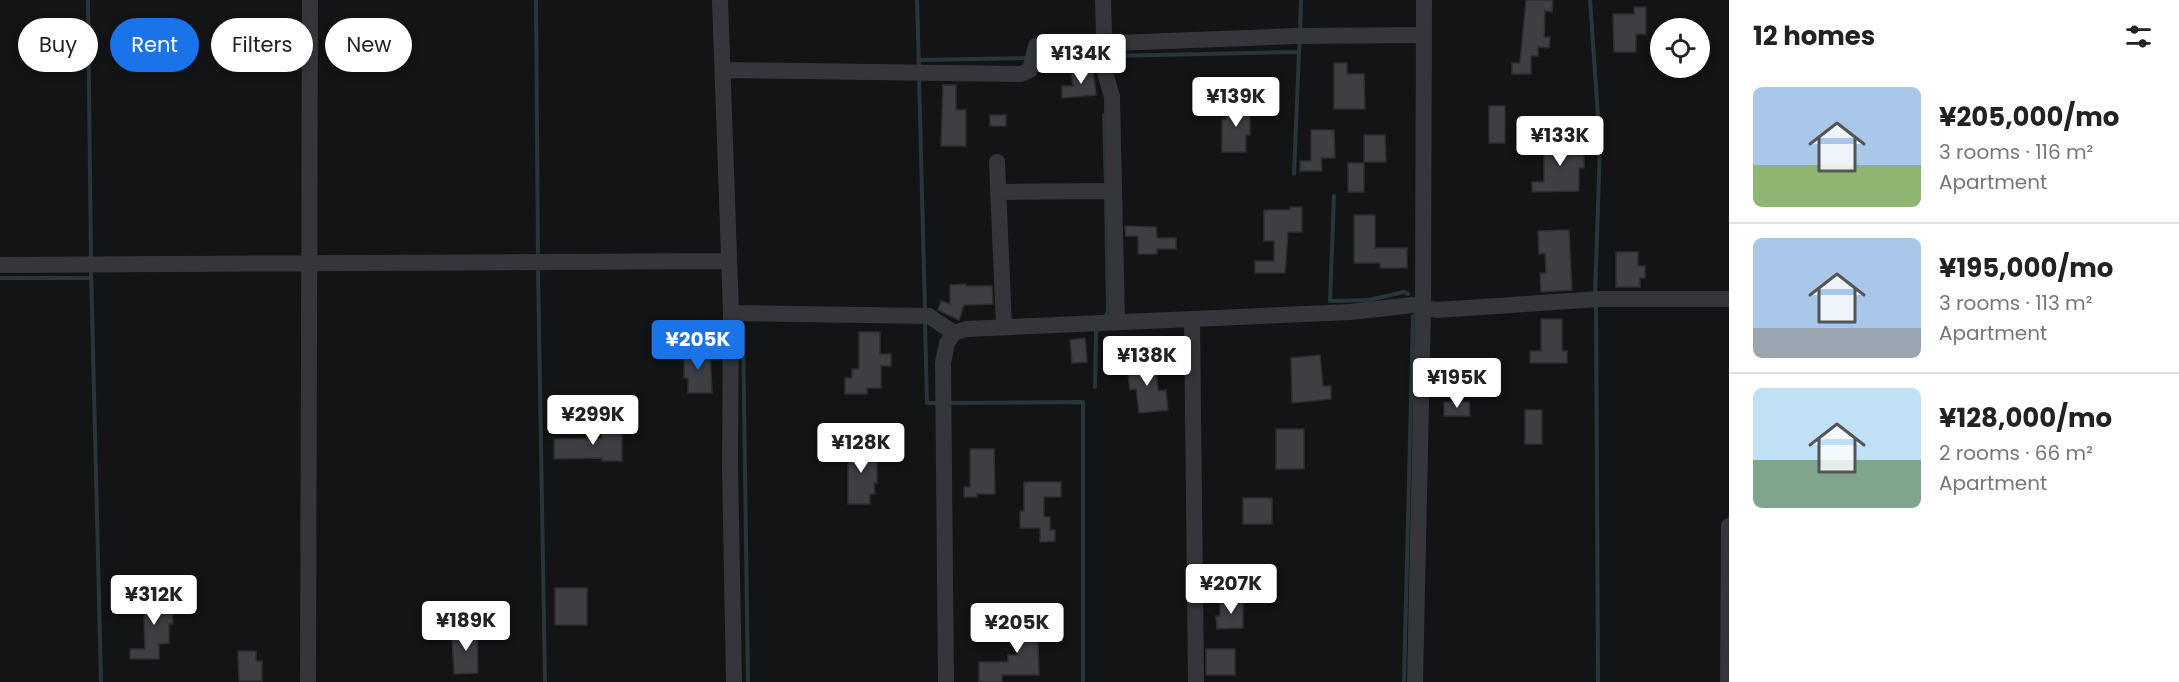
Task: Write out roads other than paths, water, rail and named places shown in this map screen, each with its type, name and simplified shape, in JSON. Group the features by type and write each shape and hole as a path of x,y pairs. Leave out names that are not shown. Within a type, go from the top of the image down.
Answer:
{"street":[{"path":"308,682 310,0"},
{"path":"720,0 731,313 730,468 734,682"},
{"path":"1104,0 1104,52 1112,97 1108,191 1107,322"},
{"path":"1415,682 1423,309 1424,0"},
{"path":"723,70 1021,74 1030,70 1036,46 1104,52 1295,36 1424,35"},
{"path":"997,162 1004,327"},
{"path":"999,192 1108,191"},
{"path":"0,265 538,264 729,261"},
{"path":"946,682 942,363 947,343 954,333 966,329 1350,312 1413,305 1423,309 1437,310 1595,299 1729,300"},
{"path":"731,313 925,316 954,333"},
{"path":"1192,319 1196,682"},
{"path":"1728,682 1729,526"}],"waterway":[{"path":"88,0 91,260"},
{"path":"536,0 538,257"},
{"path":"917,0 919,68"},
{"path":"1300,32 1301,0"},
{"path":"1590,0 1600,145 1595,296"},
{"path":"1109,56 1299,52 1300,40"},
{"path":"1294,174 1299,52"},
{"path":"1037,58 1101,56"},
{"path":"918,60 1029,58"},
{"path":"919,76 925,311"},
{"path":"1106,188 1104,115 1108,114"},
{"path":"1104,318 1108,312 1106,195"},
{"path":"1334,196 1330,301 1369,300 1404,292 1408,294"},
{"path":"91,268 101,682"},
{"path":"538,268 545,682"},
{"path":"0,278 91,278"},
{"path":"1596,303 1598,682"},
{"path":"1404,682 1413,316"},
{"path":"925,322 927,403 940,403"},
{"path":"1095,387 1096,332 1099,327"},
{"path":"743,329 748,682"},
{"path":"947,403 1083,402 1083,682"}]}
